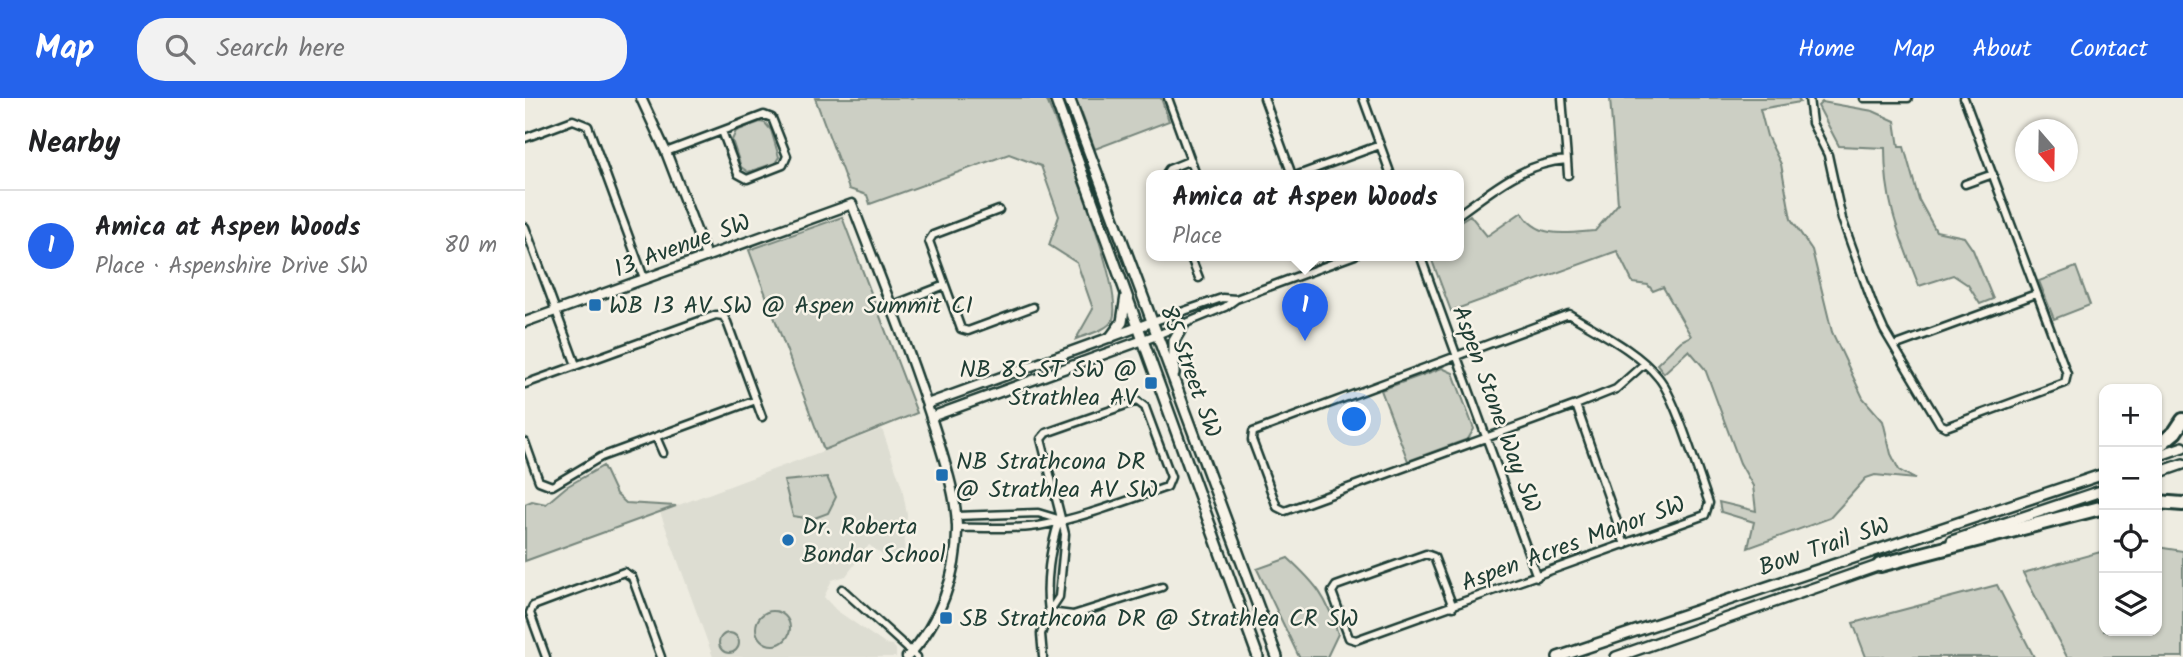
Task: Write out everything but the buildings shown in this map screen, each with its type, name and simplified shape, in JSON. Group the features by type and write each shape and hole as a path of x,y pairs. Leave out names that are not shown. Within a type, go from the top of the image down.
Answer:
{"highway":[{"path":"2162,443 2175,432 2183,420"},
{"path":"2162,502 2183,504"},
{"path":"1880,565 2099,508"}],"main road":[{"name":"85 Street SW","path":"1055,98 1259,657"},
{"name":"85 Street SW","path":"1069,98 1277,657"},
{"path":"1111,337 1122,322 1126,296"},
{"path":"1174,383 1174,341 1184,324"},
{"path":"2162,454 2183,447"},
{"path":"2162,471 2183,464"},
{"name":"Bow Trail SW","path":"1557,657 2099,476"},
{"name":"Bow Trail SW","path":"1616,657 2099,492"},
{"path":"1230,580 1259,657"},
{"path":"1563,657 1576,652"}],"street":[{"path":"641,98 666,152 706,256"},
{"path":"1168,98 1194,170"},
{"path":"1263,98 1290,170"},
{"path":"1363,98 1389,170"},
{"path":"1562,98 1568,175"},
{"path":"1809,98 1812,123 1829,155 1842,219 1873,305 1940,424 1946,427 2065,383 2067,374 1964,98"},
{"path":"1864,98 1908,98"},
{"path":"666,152 764,115 772,118 787,156 783,165 747,179 738,174 722,131"},
{"path":"525,138 573,120 588,126 644,278"},
{"path":"1312,170 1380,145"},
{"path":"1168,170 1191,160"},
{"path":"1464,210 1510,177 1537,166 1567,160"},
{"path":"1965,184 1993,174"},
{"name":"13 Avenue SW","path":"525,322 852,204 891,306"},
{"path":"999,210 933,234 929,241 961,329 968,331 1033,307"},
{"path":"525,227 576,365"},
{"path":"1192,261 1199,278"},
{"path":"931,417 1157,335 1226,307 1236,299 1339,261"},
{"name":"Aspen Stone Way SW","path":"1422,261 1537,577"},
{"path":"842,589 912,655 933,622 948,589 957,528 947,468 891,306 945,285"},
{"path":"1894,346 2036,294"},
{"path":"927,404 1222,298 1236,299"},
{"name":"Aspen Acres Manor SW","path":"1453,607 1434,557 1426,554 1336,586 1332,592 1351,640 1453,607 1701,517 1709,507 1667,391 1659,377 1569,314 1457,356"},
{"path":"525,384 716,315 723,316 727,322 762,417"},
{"path":"1457,356 1256,429 1252,440 1277,507 1285,511 1576,405 1616,389 1644,364"},
{"path":"525,442 541,484 552,486 601,457 757,400"},
{"path":"957,528 1038,526 1060,519 1081,517 1167,486 1171,477 1145,407 1137,401 1046,433 1041,439 1060,519 1065,534 1059,597 1049,612 1041,634 1043,657"},
{"path":"1576,405 1625,545"},
{"path":"656,437 663,453"},
{"path":"956,516 1038,513 1060,519"},
{"path":"1049,612 1046,595 1054,536 1060,519"},
{"path":"546,657 530,613 533,606 624,572 632,577 661,657"},
{"path":"1049,612 1080,614 1162,587"}],"shaded area":[{"path":"815,98 1046,98 1101,246 1114,302 1111,323 1076,339 1093,309 1077,263 1049,245 1059,216 1041,166 1009,154 870,204 867,195 849,189"},
{"path":"1076,98 1161,98 1169,121 1095,149"},
{"path":"1610,98 1798,98 1800,102 1760,109 1767,136 1781,164 1791,219 1812,250 1832,332 1863,398 1883,421 1891,454 1899,470 1915,479 1875,475 1866,478 1830,518 1748,548 1754,522 1721,512 1719,502 1756,511 1753,486 1740,463 1705,369 1689,350 1664,373 1657,364 1681,341 1691,336 1663,287 1653,291 1648,285 1633,283 1617,251 1451,311 1432,261 1464,261 1464,219 1470,215 1487,236 1522,212 1528,221 1545,231 1595,231 1618,204"},
{"path":"1822,102 1873,111 1895,121 1899,147 1904,147 1919,200 1936,231 1964,237 1973,250 1993,299 1980,304 1968,285 1953,275 1919,286 1890,203 1885,148 1839,146 1818,106"},
{"path":"760,122 765,123 771,130 779,157 775,163 748,172 741,167 732,140 736,131"},
{"path":"842,217 917,413 824,450 749,250"},
{"path":"2076,267 2090,305 2054,319 2039,281"},
{"path":"1442,368 1453,373 1474,429 1468,439 1408,461 1381,390"},
{"name":"Dr. Roberta Bondar School","path":"882,429 902,487 907,515 903,561 885,557 869,545 846,576 832,580 824,597 836,610 885,644 892,645 896,649 896,657 713,657 660,512"},
{"path":"603,466 616,494 626,503 676,506 525,561 525,504 532,501 546,504 566,487"},
{"path":"827,477 836,497 828,513 812,519 793,516 784,481"},
{"path":"2162,548 2183,551 2183,657 2067,657 2023,573 2099,552 2099,636 2162,636"},
{"path":"1288,558 1319,592 1334,621 1338,634 1327,657 1299,657 1257,569"},
{"path":"1997,585 2034,657 1866,657 1853,623"},
{"path":"773,611 785,616 790,628 785,640 773,645 761,640 756,628 761,616"},
{"path":"729,633 736,636 739,643 736,650 729,653 722,650 719,643 722,636"}],"place":[{"name":"WB 13 AV SW @ Aspen Summit CI","path":"595,305"},
{"name":"Amica at Aspen Woods","path":"1305,341"},
{"name":"NB 85 ST SW @ Strathlea AV","path":"1151,383"},
{"name":"NB Strathcona DR @ Strathlea AV SW","path":"942,475"},
{"name":"Dr. Roberta Bondar School","path":"788,540"},
{"name":"SB Strathcona DR @ Strathlea CR SW","path":"946,618"}]}
